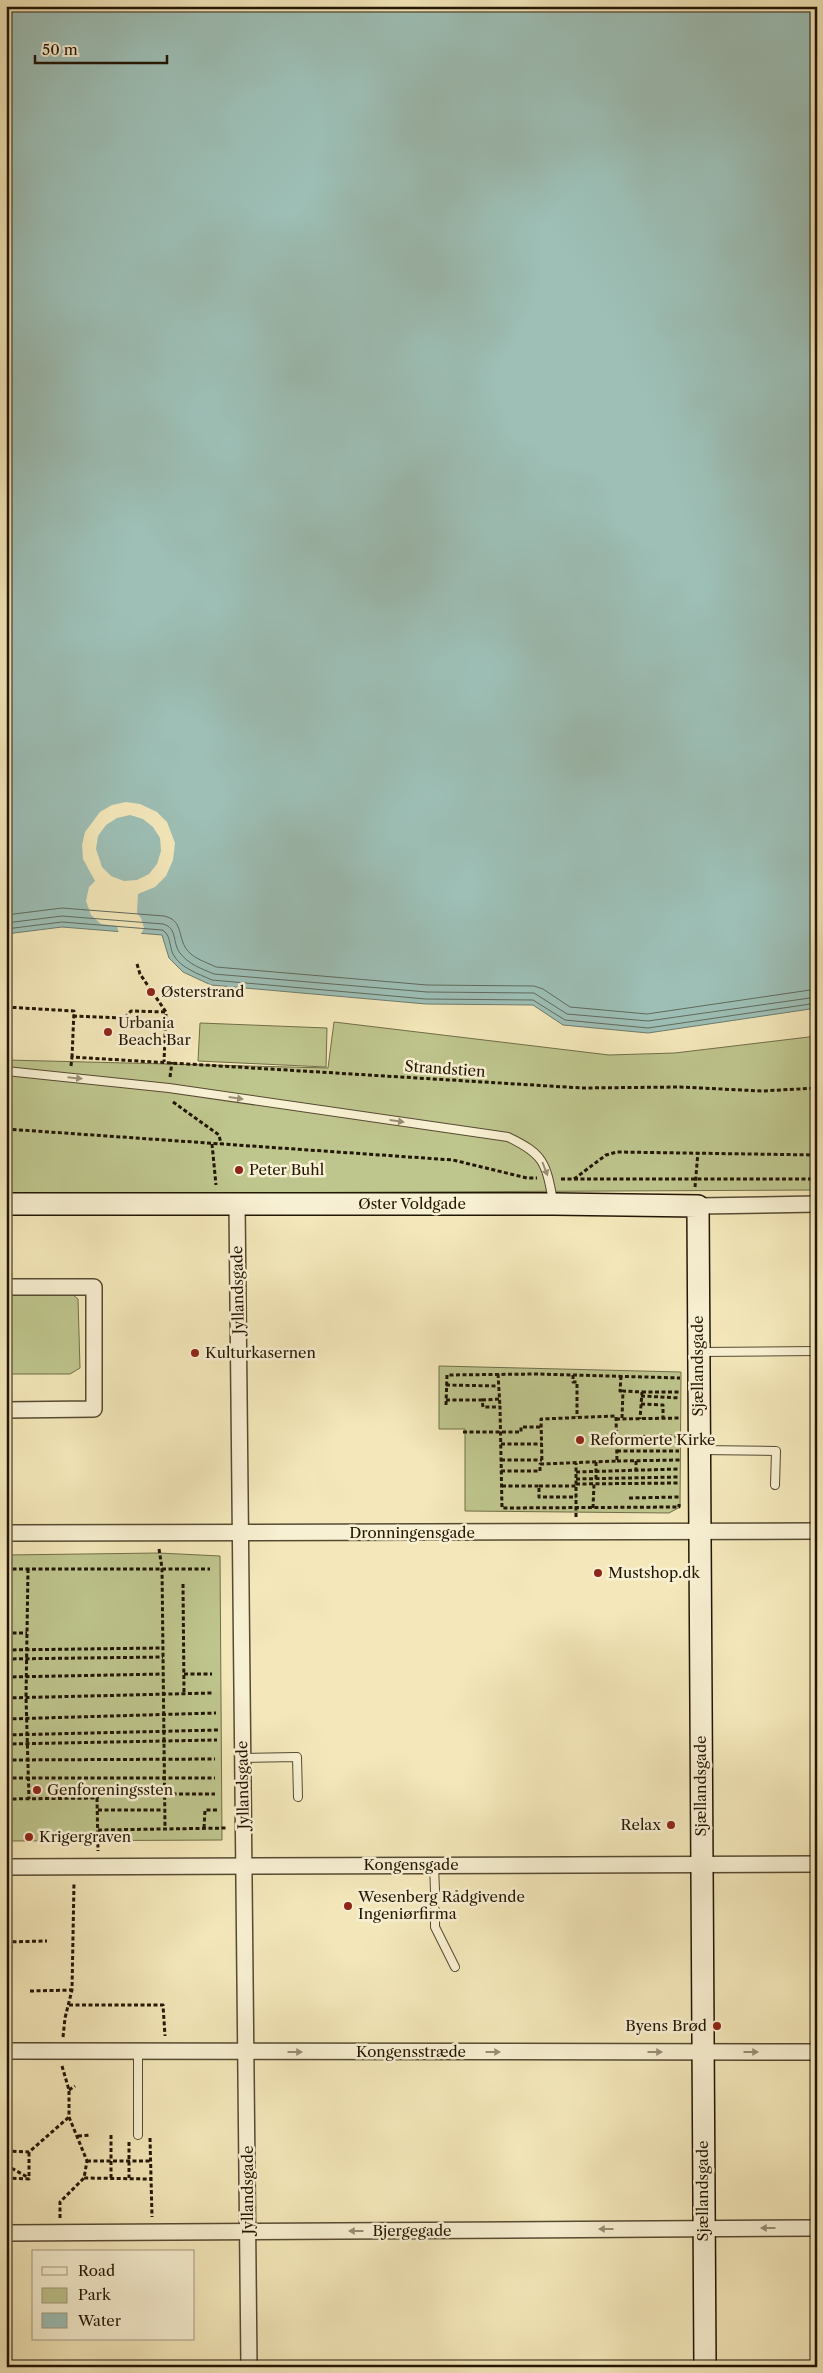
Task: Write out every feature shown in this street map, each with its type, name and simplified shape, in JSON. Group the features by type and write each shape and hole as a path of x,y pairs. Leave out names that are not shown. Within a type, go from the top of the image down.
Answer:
{"street":[{"name":"Øster Voldgade","path":"6,1204 228,1203 698,1206 817,1204"},
{"name":"Jyllandsgade","path":"228,1203 241,1533 249,2367"},
{"name":"Sjællandsgade","path":"698,1206 698,1352 686,1448 700,1531 705,2367"},
{"path":"6,1287 94,1287 94,1410 6,1410"},
{"name":"Dronningensgade","path":"6,1533 817,1531"},
{"name":"Kongensgade","path":"6,1866 817,1864"},
{"name":"Kongensstræde","path":"6,2051 817,2052"},
{"name":"Bjergegade","path":"6,2233 817,2228"}],"lane":[{"path":"6,1071 168,1088 508,1137 530,1148 541,1159 549,1179 554,1204"},
{"path":"698,1352 817,1351"},
{"path":"686,1448 776,1451 775,1485"},
{"path":"243,1758 297,1757 298,1797"},
{"path":"434,1865 435,1891"},
{"path":"435,1910 435,1927 455,1967"},
{"path":"138,2051 138,2135"}],"path":[{"path":"137,964 144,980 166,1012 164,1062"},
{"path":"6,1006 74,1011 70,1077"},
{"path":"74,1016 124,1018 132,1011 166,1012"},
{"name":"Strandstien","path":"72,1056 582,1088 680,1087 762,1091 817,1088"},
{"path":"170,1076 172,1062"},
{"path":"168,1088 170,1100 219,1135 222,1144"},
{"path":"6,1129 453,1160 527,1178 817,1179"},
{"path":"212,1144 228,1203"},
{"path":"574,1179 606,1155 617,1152 817,1155"},
{"path":"698,1152 695,1178 698,1206"},
{"path":"498,1374 502,1508 679,1508 680,1460 686,1448"},
{"path":"446,1405 447,1375 498,1374 680,1377 680,1404"},
{"path":"573,1375 573,1382 577,1382 577,1417"},
{"path":"621,1376 620,1391 680,1392"},
{"path":"446,1386 498,1386"},
{"path":"622,1418 623,1391"},
{"path":"640,1418 642,1392"},
{"path":"641,1396 680,1398"},
{"path":"446,1400 500,1399"},
{"path":"482,1400 483,1407 500,1407"},
{"path":"641,1404 663,1405 663,1418"},
{"path":"680,1412 680,1436 686,1448"},
{"path":"501,1471 540,1471 540,1464 542,1464 540,1419 616,1416 617,1461"},
{"path":"616,1419 680,1418"},
{"path":"463,1432 521,1432 522,1427 541,1427"},
{"path":"616,1437 680,1436"},
{"path":"501,1444 542,1444"},
{"path":"617,1444 686,1448"},
{"path":"617,1451 686,1448"},
{"path":"501,1460 542,1460"},
{"path":"542,1464 680,1460"},
{"path":"636,1461 636,1471"},
{"path":"593,1508 596,1462"},
{"path":"576,1463 576,1518"},
{"path":"576,1472 680,1469"},
{"path":"576,1479 679,1476"},
{"path":"502,1486 679,1483"},
{"path":"539,1486 539,1497 576,1497"},
{"path":"629,1498 679,1497"},
{"path":"159,1533 159,1554 162,1568 163,1794 165,1829"},
{"path":"6,1569 210,1569"},
{"path":"28,1569 26,1697 29,1799"},
{"path":"183,1584 184,1692"},
{"path":"6,1634 27,1633"},
{"path":"6,1650 162,1648"},
{"path":"6,1659 162,1657"},
{"path":"6,1677 162,1674"},
{"path":"184,1674 212,1674"},
{"path":"6,1698 212,1692"},
{"path":"6,1718 216,1713"},
{"path":"6,1735 218,1730"},
{"path":"6,1744 216,1740"},
{"path":"6,1760 215,1759"},
{"path":"6,1778 215,1778"},
{"path":"98,1866 97,1798 99,1794 215,1794"},
{"path":"6,1799 97,1798"},
{"path":"98,1810 164,1810"},
{"path":"204,1828 205,1810 218,1810"},
{"path":"98,1830 244,1829"},
{"path":"60,2224 60,2202 84,2178 87,2161 69,2117 69,2090 62,2068 65,2018 70,2005 72,1990 74,1866"},
{"path":"11,1949 9,1942 46,1941"},
{"path":"30,1991 72,1990"},
{"path":"70,2005 163,2005 165,2052"},
{"path":"69,2090 75,2086"},
{"path":"6,2151 29,2152 69,2117"},
{"path":"150,2131 152,2232"},
{"path":"78,2136 91,2135"},
{"path":"111,2135 111,2178"},
{"path":"128,2135 129,2178"},
{"path":"29,2152 29,2179"},
{"path":"87,2161 151,2161"},
{"path":"6,2165 29,2179"},
{"path":"6,2178 29,2179"},
{"path":"84,2178 151,2178"}],"green space":[{"path":"334,1022 609,1055 675,1053 817,1036 817,1190 6,1194 6,1060 328,1068"},
{"path":"200,1023 327,1028 326,1067 198,1061"},
{"path":"6,1294 72,1294 78,1299 80,1368 70,1374 6,1374"},
{"path":"439,1366 681,1372 680,1507 669,1513 465,1511 465,1429 439,1429"},
{"path":"159,1553 220,1556 222,1840 6,1841 6,1555"}],"water":[{"path":"6,6 817,6 817,1008 648,1033 563,1025 533,1005 426,1004 211,985 183,972 169,958 162,935 62,927 6,934"}],"pier":[{"path":"126,802 140,804 157,812 167,822 175,843 173,860 166,876 155,887 138,894 137,913 141,918 144,928 140,936 119,934 117,926 101,924 91,915 86,901 89,887 95,881 83,859 82,845 85,832 100,812 112,805","holes":["130,815 143,819 153,827 160,838 161,851 157,864 149,874 137,880 124,881 111,876 102,867 96,849 98,836 106,825 117,818"]}],"place":[{"name":"Østerstrand","path":"151,992"},
{"name":"Urbania Beach Bar","path":"108,1032"},
{"name":"Peter Buhl","path":"239,1170"},
{"name":"Kulturkasernen","path":"195,1353"},
{"name":"Reformerte Kirke","path":"580,1440"},
{"name":"Mustshop.dk","path":"598,1573"},
{"name":"Genforeningssten","path":"37,1790"},
{"name":"Relax","path":"671,1825"},
{"name":"Krigergraven","path":"29,1837"},
{"name":"Wesenberg Rådgivende Ingeniørfirma","path":"348,1906"},
{"name":"Byens Brød","path":"717,2026"}]}
